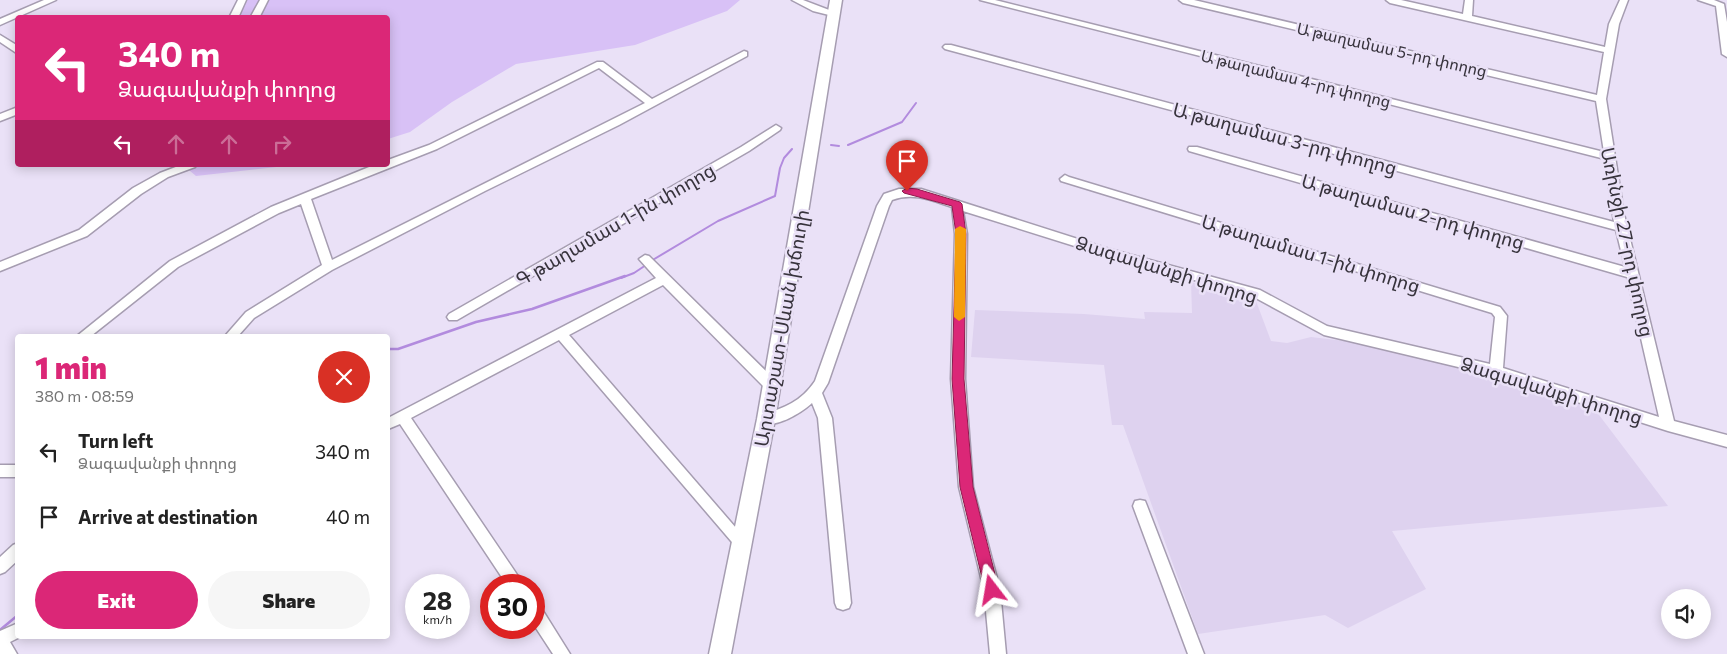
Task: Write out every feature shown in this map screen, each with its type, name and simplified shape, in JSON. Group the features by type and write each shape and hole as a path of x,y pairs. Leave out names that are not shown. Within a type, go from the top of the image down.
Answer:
{"main road":[{"name":"Արտաշատ-Սևան խճուղի","path":"720,654 766,419 834,6"}],"street":[{"path":"17,15 52,0"},
{"path":"234,15 242,0"},
{"path":"256,15 264,0"},
{"path":"796,0 816,9 834,6"},
{"name":"Ա թաղամաս 4-րդ փողոց","path":"984,0 1608,157"},
{"name":"Ա թաղամաս 5-րդ փողոց","path":"1183,0 1601,99"},
{"path":"1390,0 1610,50"},
{"path":"1467,17 1469,0"},
{"name":"Առինջի 27-րդ փողոց","path":"1624,0 1614,24 1601,99 1608,157 1622,228 1668,425"},
{"path":"1702,0 1724,3 1727,54"},
{"path":"0,22 15,16"},
{"path":"0,38 15,48"},
{"name":"Ա թաղամաս 3-րդ փողոց","path":"948,48 1622,228"},
{"path":"233,334 250,315 328,267 482,188 615,124 744,54"},
{"path":"390,163 433,147 600,64 651,104"},
{"path":"0,118 15,111"},
{"name":"Գ թաղամաս 1-ին փողոց","path":"453,317 744,149 776,128"},
{"name":"Ա թաղամաս 2-րդ փողոց","path":"1193,149 1633,274"},
{"path":"0,267 82,233 137,191 164,175 186,167"},
{"path":"86,334 174,264 275,210 379,167"},
{"name":"Ա թաղամաս 1-ին փողոց","path":"1065,179 1496,310 1500,316 1496,371"},
{"name":"Ձագավանքի փողոց","path":"766,419 780,417 791,412 815,393 821,383 883,206 888,197 899,193 917,192 1104,251 1256,293 1324,330 1496,371 1668,425 1727,440"},
{"path":"305,199 328,267"},
{"path":"957,204 961,234 958,379 966,487 992,590 998,654"},
{"path":"645,259 771,385"},
{"path":"390,423 666,278"},
{"path":"560,333 742,543"},
{"path":"815,393 825,418 843,603"},
{"path":"402,416 509,574"},
{"path":"0,471 15,471"},
{"path":"1140,506 1196,654"},
{"path":"0,567 15,553"},
{"path":"545,628 562,654"},
{"path":"9,654 0,641 15,632"}],"shaded area":[{"path":"246,0 740,0 727,11 635,45 516,64 452,102 410,132 390,138 390,15 239,15"},
{"path":"185,167 276,167 196,176"},
{"path":"1191,282 1256,301 1271,341 1287,343 1311,337 1370,344 1443,361 1545,389 1593,407 1668,506 1392,531 1426,589 1348,628 1325,615 1198,634 1123,425 1112,425 1104,365 971,357 975,310 1084,314 1145,319 1144,312 1192,313"}],"waterway":[{"path":"848,145 902,122 916,103"},
{"path":"831,145 839,146"},
{"path":"651,261 718,221 775,196 780,168 784,158 792,149"},
{"path":"621,278 634,273 646,265"},
{"path":"390,349 398,349 476,322 532,309 625,276"},
{"path":"0,630 15,618"}],"slow traffic":[{"path":"959,317 960,229"}],"route":[{"path":"907,191 917,192 957,204 961,234 958,379 966,487 992,590"}]}
